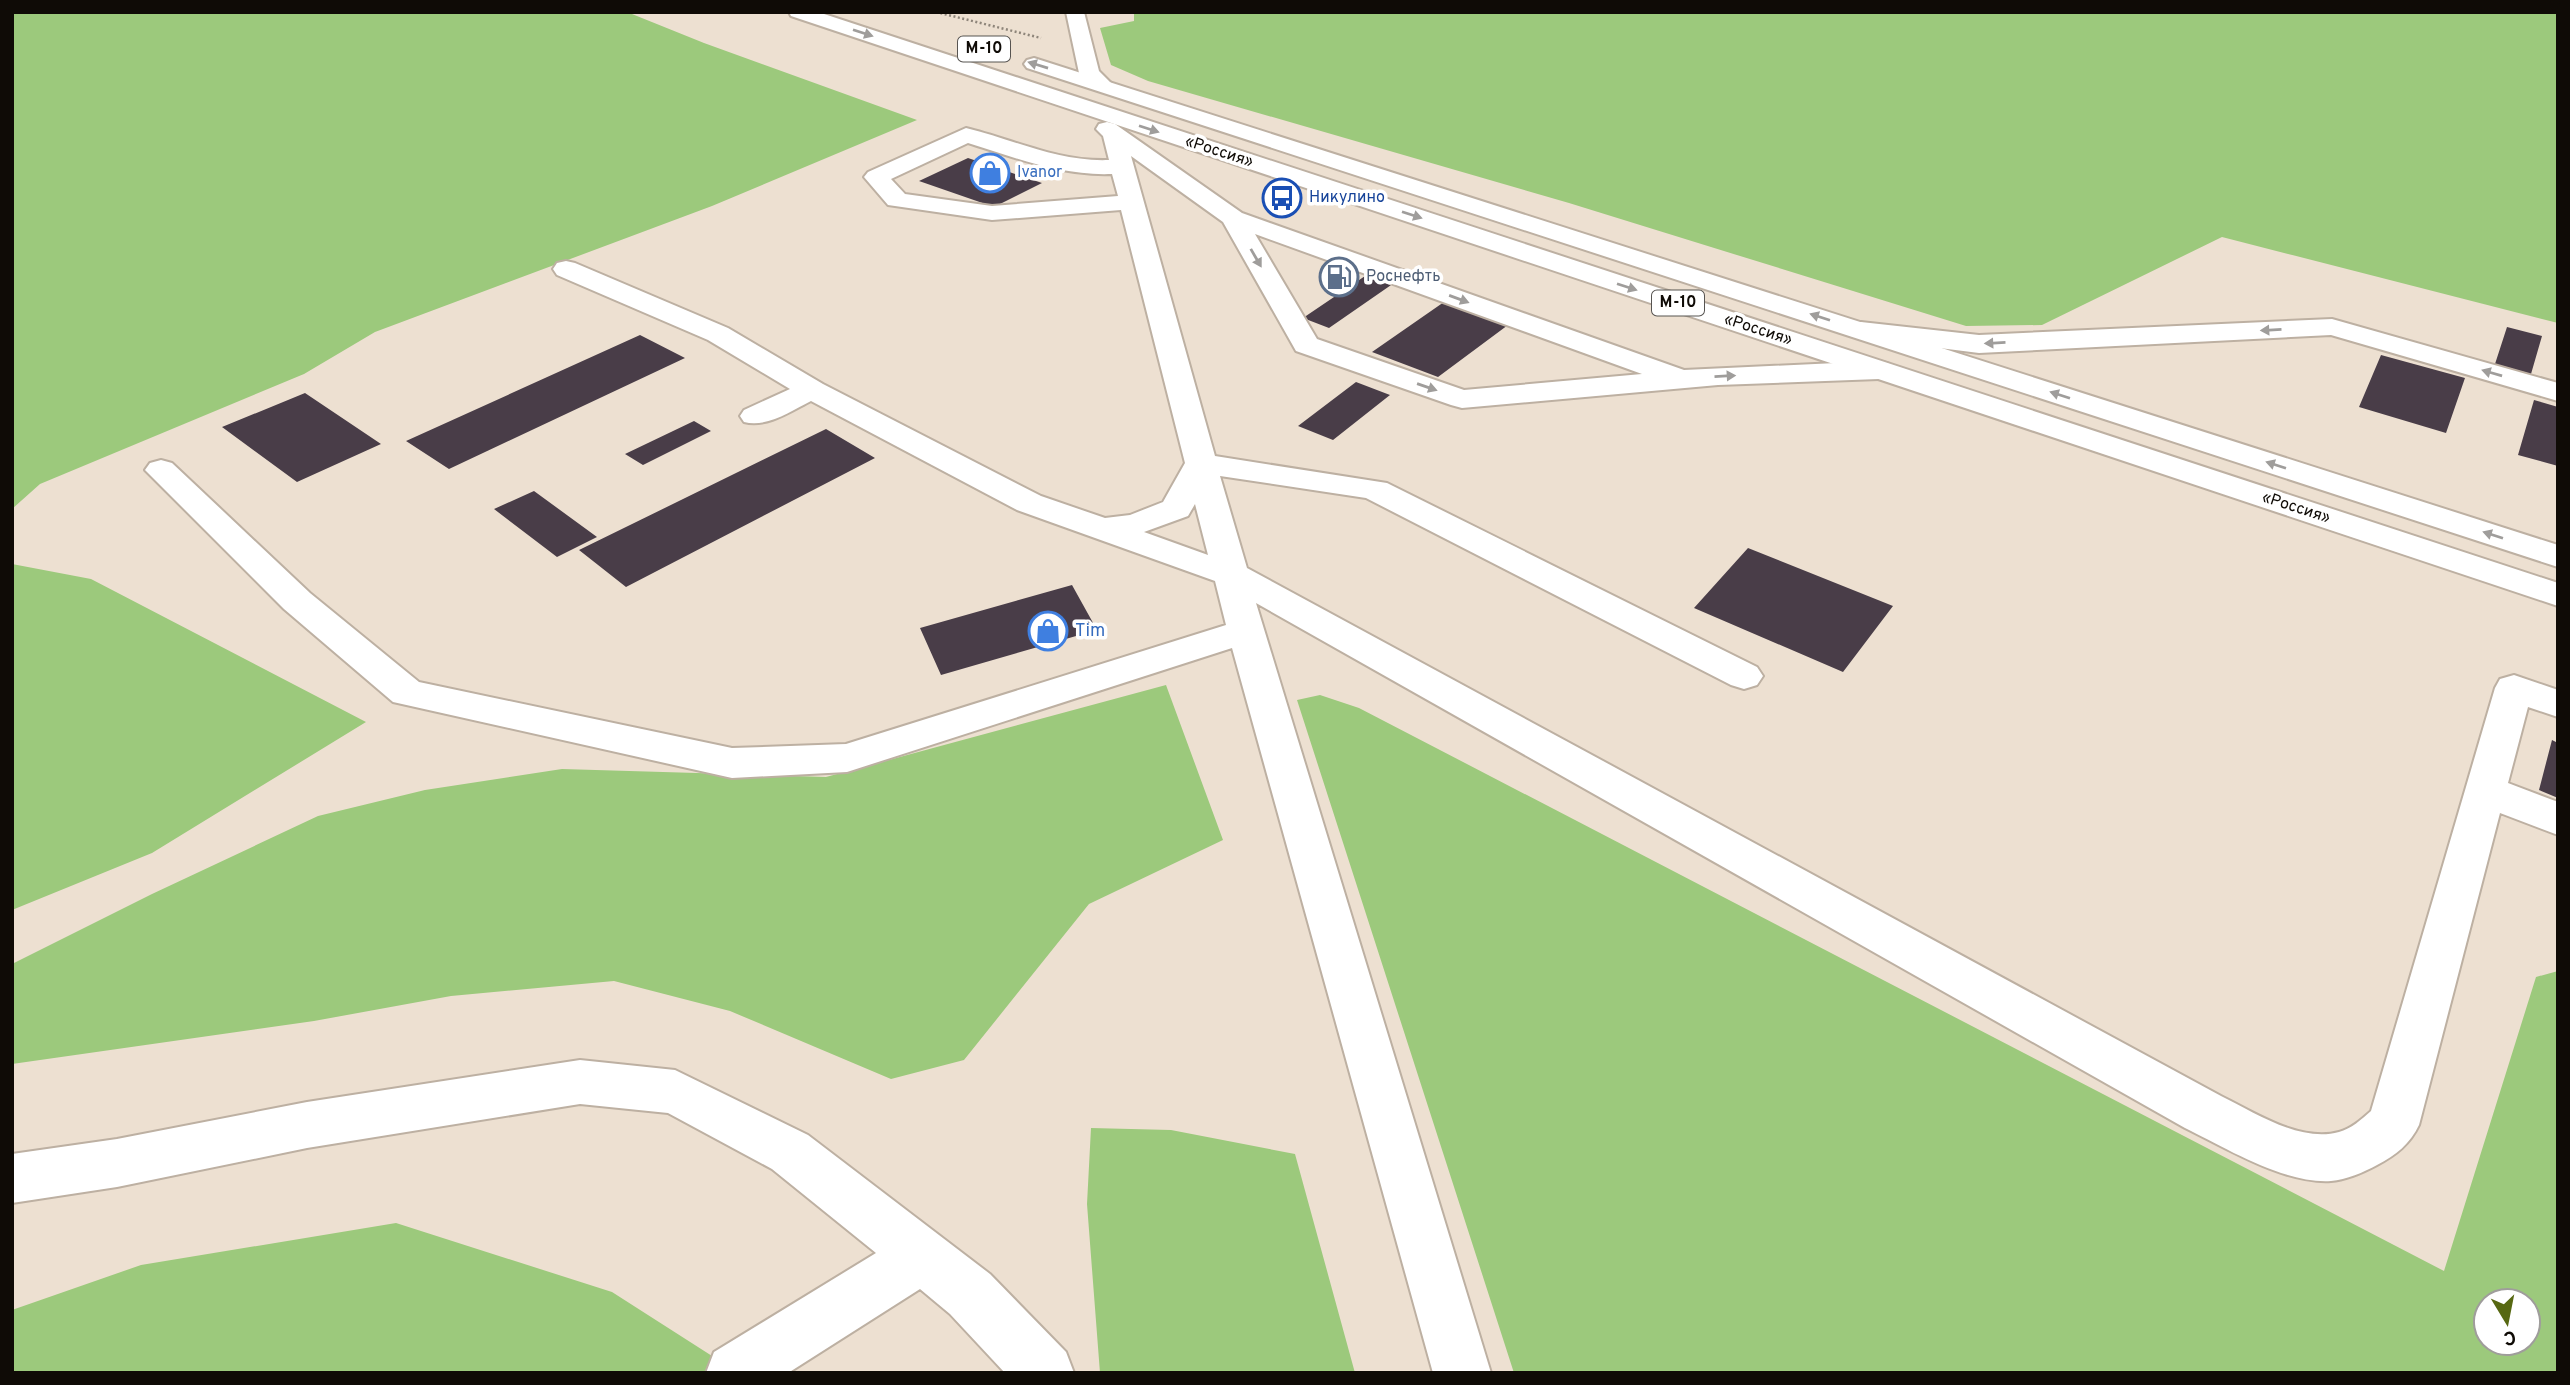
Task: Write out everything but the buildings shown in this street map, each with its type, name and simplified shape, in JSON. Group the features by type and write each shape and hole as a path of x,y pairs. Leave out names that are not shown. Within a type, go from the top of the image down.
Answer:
{"main road":[{"name":"«Россия»","path":"798,12 2558,595"},
{"path":"1075,12 1089,73 1104,85"},
{"name":"«Россия»","path":"1016,59 1104,85 2558,556"},
{"path":"1082,107 1114,136 1233,218 1684,379"},
{"path":"1122,167 1084,168 1054,163 966,135 876,177 897,200 992,214 1132,202"},
{"path":"1114,136 1246,632 1462,1373"},
{"path":"1233,218 1306,345 1462,399 1684,379 1879,370"},
{"path":"566,269 718,334 812,390 1029,503 1232,575 2203,1112 2285,1150 2331,1157 2371,1143 2393,1125 2514,688 2558,704"},
{"path":"1861,330 1979,344 2332,327 2558,392"},
{"path":"755,416 812,390"},
{"path":"1101,529 1137,524 1176,509 1201,463"},
{"path":"1201,463 1375,490 1744,676"},
{"path":"160,470 297,601 407,693 732,763 847,758 1182,650 1246,632"},
{"path":"2486,791 2558,818"},
{"path":"12,1179 117,1163 307,1125 580,1082 675,1092 790,1152 970,1294 1045,1373"},
{"path":"735,1373 922,1256"}],"path":[{"path":"936,12 1084,48"}],"green space":[{"path":"12,12 627,12 704,43 917,120 712,206 375,332 304,374 40,484 12,509"},
{"path":"1134,12 2558,12 2558,323 2222,237 2042,325 1966,326 1569,203 1148,81 1111,65 1100,28 1134,21"},
{"path":"12,564 91,579 366,722 152,853 12,910"},
{"path":"1166,685 1223,840 1089,904 964,1060 891,1079 730,1011 614,981 451,996 314,1021 12,1064 12,964 318,816 425,790 562,769 826,777"},
{"path":"1320,695 1359,708 2444,1271 2536,977 2558,971 2558,1373 1514,1373 1297,700"},
{"path":"1091,1128 1171,1130 1295,1154 1355,1373 1100,1373 1087,1204"},
{"path":"396,1223 612,1292 723,1363 732,1373 12,1373 12,1310 141,1265"}],"place":[{"name":"Ivanor","path":"990,173"},
{"name":"Никулино","path":"1282,198"},
{"name":"Роснефть","path":"1339,277"},
{"name":"Tim","path":"1048,631"}]}
